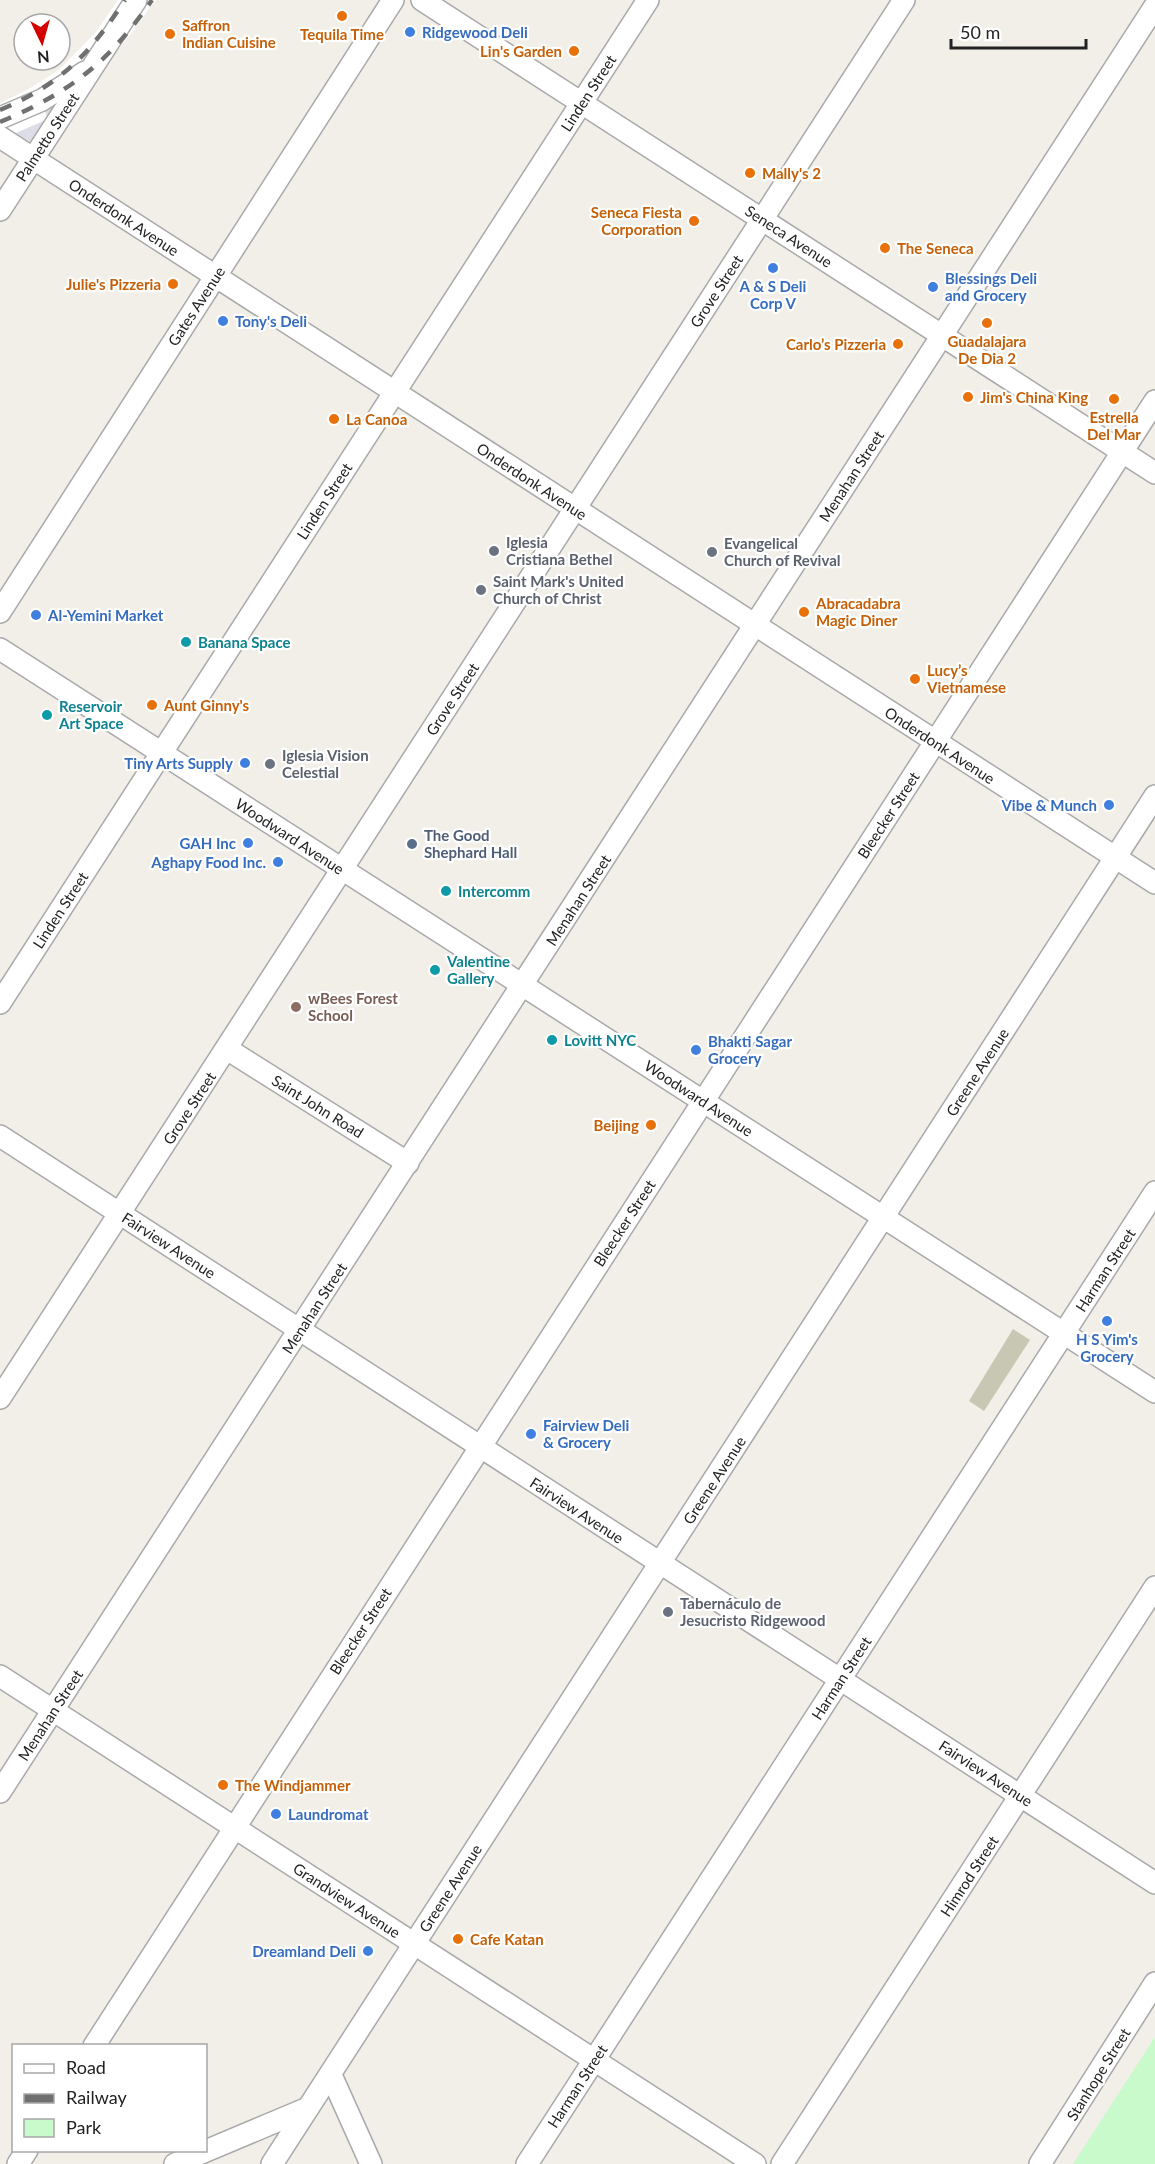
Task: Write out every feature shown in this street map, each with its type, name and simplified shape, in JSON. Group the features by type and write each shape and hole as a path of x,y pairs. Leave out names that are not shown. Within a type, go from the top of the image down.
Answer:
{"street":[{"name":"Palmetto Street","path":"0,210 136,0"},
{"name":"Gates Avenue","path":"0,612 393,0"},
{"name":"Seneca Avenue","path":"423,0 1155,473"},
{"name":"Linden Street","path":"0,1003 648,0"},
{"name":"Grove Street","path":"0,1398 903,0"},
{"name":"Menahan Street","path":"0,1792 1155,6"},
{"name":"Palmetto Street","path":"0,118 42,100 94,64"},
{"name":"Onderdonk Avenue","path":"0,137 1155,883"},
{"name":"Bleecker Street","path":"95,2044 1155,401"},
{"name":"Woodward Avenue","path":"0,649 1155,1392"},
{"name":"Greene Avenue","path":"272,2164 1155,796"},
{"name":"Saint John Road","path":"228,1048 408,1163"},
{"name":"Fairview Avenue","path":"0,1136 1155,1883"},
{"name":"Harman Street","path":"527,2164 1155,1192"},
{"name":"Himrod Street","path":"782,2164 1155,1587"},
{"name":"Grandview Avenue","path":"0,1676 755,2164"},
{"name":"Stanhope Street","path":"1040,2164 1155,1983"},
{"path":"331,2075 371,2164"},
{"path":"207,2151 308,2108"},
{"path":"175,2164 204,2152"}],"shaded area":[{"path":"61,100 36,140 30,141 2,127"},
{"path":"1013,1329 1030,1340 984,1411 969,1401"}],"green space":[{"path":"1155,2037 1155,2164 1073,2164"}],"pier":[{"path":"118,0 156,0 115,54 94,72 43,107 48,119 11,135 5,124 0,125 0,103 56,72 72,72 72,57 95,33"}],"railway":[{"path":"0,110 40,90 72,66 99,37 125,0"},
{"path":"0,122 48,99 86,73 120,41 152,0"}],"place":[{"name":"Tequila Time","path":"342,16"},
{"name":"Ridgewood Deli","path":"410,32"},
{"name":"Saffron Indian Cuisine","path":"170,34"},
{"name":"Lin's Garden","path":"574,51"},
{"name":"Mally's 2","path":"750,173"},
{"name":"Seneca Fiesta Corporation","path":"694,221"},
{"name":"The Seneca","path":"885,248"},
{"name":"A & S Deli Corp V","path":"773,268"},
{"name":"Julie's Pizzeria","path":"173,284"},
{"name":"Blessings Deli and Grocery","path":"933,287"},
{"name":"Tony's Deli","path":"223,321"},
{"name":"Guadalajara De Dia 2","path":"987,323"},
{"name":"Carlo’s Pizzeria","path":"898,344"},
{"name":"Jim's China King","path":"968,397"},
{"name":"Estrella Del Mar","path":"1114,399"},
{"name":"La Canoa","path":"334,419"},
{"name":"Iglesia Cristiana Bethel","path":"494,551"},
{"name":"Evangelical Church of Revival","path":"712,552"},
{"name":"Saint Mark's United Church of Christ","path":"481,590"},
{"name":"Abracadabra Magic Diner","path":"804,612"},
{"name":"Al-Yemini Market","path":"36,615"},
{"name":"Banana Space","path":"186,642"},
{"name":"Lucy’s Vietnamese","path":"915,679"},
{"name":"Aunt Ginny's","path":"152,705"},
{"name":"Reservoir Art Space","path":"47,715"},
{"name":"Tiny Arts Supply","path":"245,763"},
{"name":"Iglesia Vision Celestial","path":"270,764"},
{"name":"Vibe & Munch","path":"1109,805"},
{"name":"GAH Inc","path":"248,843"},
{"name":"The Good Shephard Hall","path":"412,844"},
{"name":"Aghapy Food Inc.","path":"278,862"},
{"name":"Intercomm","path":"446,891"},
{"name":"Valentine Gallery","path":"435,970"},
{"name":"wBees Forest School","path":"296,1007"},
{"name":"Lovitt NYC","path":"552,1040"},
{"name":"Bhakti Sagar Grocery","path":"696,1050"},
{"name":"Beijing","path":"651,1125"},
{"name":"H S Yim's Grocery","path":"1107,1321"},
{"name":"Fairview Deli & Grocery","path":"531,1434"},
{"name":"Tabernáculo de Jesucristo Ridgewood","path":"668,1612"},
{"name":"The Windjammer","path":"223,1785"},
{"name":"Laundromat","path":"276,1814"},
{"name":"Cafe Katan","path":"458,1939"},
{"name":"Dreamland Deli","path":"368,1951"}]}
